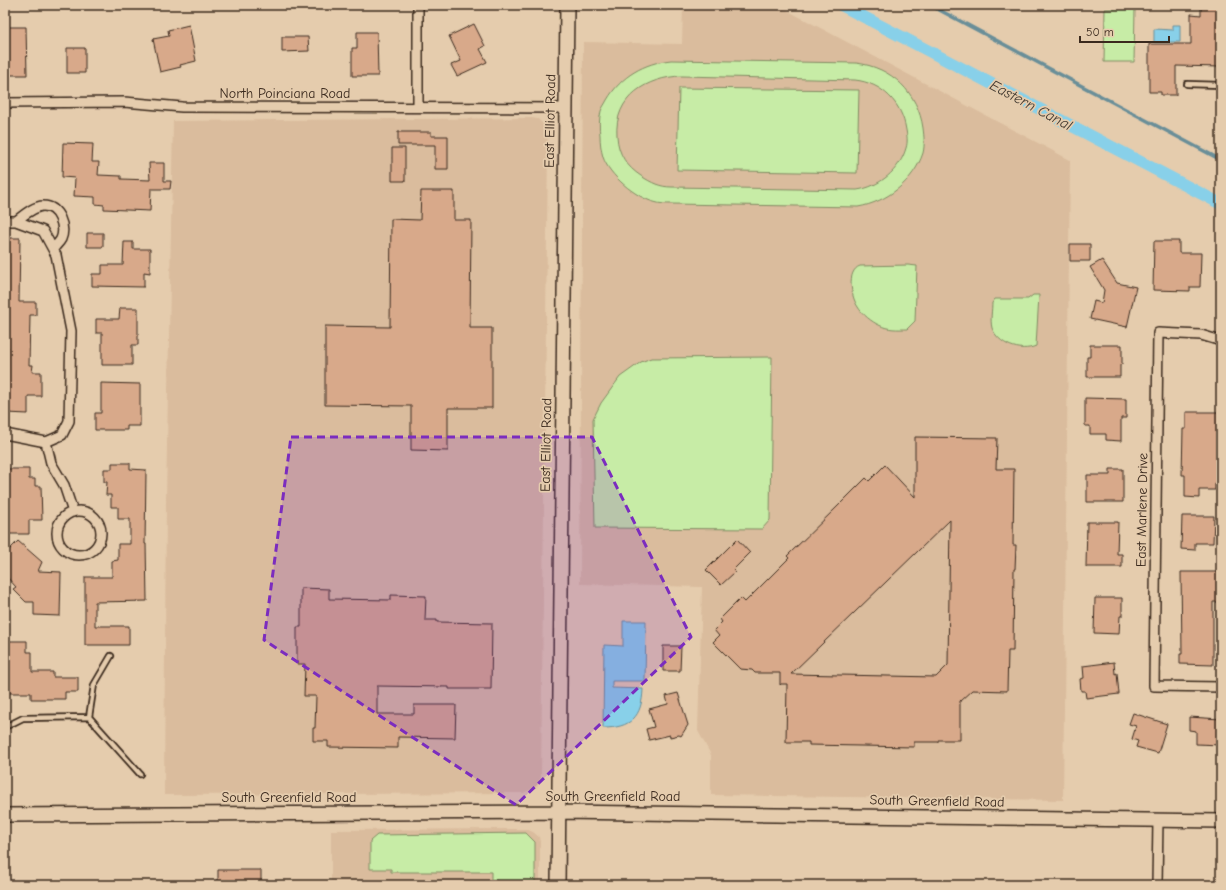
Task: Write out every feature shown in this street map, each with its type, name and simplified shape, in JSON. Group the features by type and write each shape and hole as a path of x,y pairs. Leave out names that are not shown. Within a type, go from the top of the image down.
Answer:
{"main road":[{"name":"East Elliot Road","path":"558,885 567,5"},
{"name":"South Greenfield Road","path":"5,815 558,812 1221,821"}],"street":[{"path":"418,5 418,107"},
{"name":"North Poinciana Road","path":"5,103 124,102 182,107 566,108"},
{"path":"16,221 35,208 43,206 52,209 60,217 63,226 61,239 53,249"},
{"path":"5,221 16,221 43,231 56,255 71,332 69,421 62,435 46,442 5,434"},
{"name":"East Marlene Drive","path":"1221,341 1201,335 1158,333 1154,686 1221,687"},
{"path":"46,442 52,463 64,485 73,512"},
{"path":"80,511 87,513 93,516 98,522 101,535 100,542 90,553 75,555 68,553 62,548 58,541 58,526 67,515 73,512 80,511"},
{"path":"1157,885 1158,820"}],"lane":[{"path":"1187,84 1221,85"},
{"path":"88,717 94,685 111,656"},
{"path":"5,727 24,718 88,717 140,774"}],"highlighted area":[{"path":"291,437 592,437 691,637 516,805 264,640"}],"shaded area":[{"path":"683,5 777,5 1070,160 1063,800 711,795 711,755 698,731 702,587 580,584 583,42 682,44"},
{"path":"538,119 545,126 548,143 541,777 537,787 523,793 164,795 166,500 173,121"},
{"path":"526,829 539,837 540,885 331,885 331,830"}],"green space":[{"path":"1135,8 1134,62 1104,62 1105,9"},
{"path":"671,60 856,63 881,70 892,76 901,84 909,93 915,104 920,115 923,128 923,153 913,173 898,189 879,200 858,207 661,204 654,202 631,190 617,178 606,164 600,143 599,123 602,109 619,84 634,72 652,64","holes":["682,76 855,80 874,85 889,96 900,111 904,120 907,136 907,146 903,156 894,170 881,181 865,188 857,190 664,186 652,183 631,168 619,149 617,122 621,110 627,100 635,92 645,85 657,80"]},
{"path":"679,88 859,90 857,173 677,170"},
{"path":"860,266 917,266 915,321 907,329 882,327 867,318 856,303 853,297 851,285 853,273"},
{"path":"1033,295 1039,295 1036,346 1030,348 1017,348 1004,343 995,334 992,328 992,303 995,299 1028,299"},
{"path":"772,357 770,520 762,529 595,528 593,419 601,403 620,377 641,362 651,358"},
{"path":"526,833 535,842 535,885 498,885 498,881 491,880 491,872 391,872 391,869 370,869 370,841 377,835"}],"water":[{"path":"1173,25 1180,25 1180,42 1154,42 1154,29 1173,30"},
{"path":"623,621 646,621 645,681 612,681 612,688 643,689 642,699 637,714 628,723 621,726 603,728 604,645 623,646"}],"building":[{"path":"1201,5 1221,5 1221,67 1176,66 1176,95 1161,95 1161,92 1149,92 1149,44 1191,44 1191,14 1201,15"},
{"path":"474,24 485,46 480,49 487,62 457,76 451,65 461,61 449,36"},
{"path":"189,25 196,61 180,65 181,67 160,72 153,39 169,36 168,30"},
{"path":"5,27 26,27 27,75 5,75"},
{"path":"357,32 377,32 378,76 352,76 352,48 357,48"},
{"path":"282,37 308,37 309,51 282,52"},
{"path":"67,48 85,48 85,73 67,73"},
{"path":"398,132 431,132 431,136 448,136 448,169 435,169 435,145 398,145"},
{"path":"63,143 93,144 92,162 99,162 98,175 121,176 121,179 150,180 149,163 164,163 164,181 171,181 170,189 151,189 150,211 104,209 104,205 95,204 95,197 74,196 75,178 62,177"},
{"path":"392,148 405,148 405,181 392,181"},
{"path":"421,191 454,191 454,220 471,220 470,328 492,328 492,408 448,408 448,451 411,450 411,406 325,405 325,326 390,327 391,219 420,220"},
{"path":"87,233 103,233 103,247 87,247"},
{"path":"5,238 20,238 19,302 36,302 36,315 30,315 29,365 33,365 32,372 41,372 41,396 28,396 28,414 7,413 8,347 5,347"},
{"path":"1154,241 1179,241 1179,253 1201,253 1200,287 1190,287 1190,291 1153,290"},
{"path":"124,242 133,242 133,249 150,249 150,273 144,272 144,287 92,286 92,274 102,274 102,265 123,265"},
{"path":"1070,244 1090,244 1090,261 1070,261"},
{"path":"1102,260 1117,283 1136,287 1127,327 1090,319 1094,301 1102,303 1104,290 1090,267"},
{"path":"120,308 138,308 138,345 132,345 132,365 102,365 102,333 96,333 96,319 119,319"},
{"path":"1090,345 1122,345 1120,377 1087,377 1087,357 1090,357"},
{"path":"101,383 140,384 140,426 127,426 127,430 95,430 95,413 101,413"},
{"path":"1085,398 1126,399 1126,418 1121,418 1121,441 1106,440 1106,434 1090,434 1090,426 1085,426"},
{"path":"1186,412 1219,412 1219,455 1221,455 1220,482 1215,482 1215,490 1199,490 1199,498 1185,497 1185,475 1182,475 1183,429 1186,429"},
{"path":"915,437 997,438 996,469 1014,469 1013,545 1016,545 1014,569 1013,651 1008,651 1007,691 972,690 960,701 960,740 914,742 914,747 809,745 809,742 786,742 787,684 780,685 780,673 755,673 752,670 740,669 713,642 719,636 714,630 722,622 720,619 741,598 745,602 789,558 787,556 866,478 869,481 885,465 915,497","holes":["950,520 948,665 936,677 791,674"]},
{"path":"112,463 130,463 130,469 146,470 145,544 147,601 95,602 95,626 129,626 129,645 85,645 85,577 112,577 112,561 118,560 118,544 130,544 130,519 118,519 118,507 111,507 111,495 106,495 107,482 104,482 104,469 112,469"},
{"path":"5,469 29,469 29,479 35,479 35,486 41,486 42,520 29,520 29,534 5,534"},
{"path":"1110,469 1123,469 1123,502 1087,502 1087,475 1110,475"},
{"path":"1182,516 1214,516 1213,543 1195,543 1195,550 1181,549"},
{"path":"1087,522 1118,522 1117,554 1122,554 1122,567 1086,567"},
{"path":"737,539 750,553 733,570 735,572 721,585 706,570"},
{"path":"18,541 42,562 38,571 61,572 60,616 34,615 34,602 26,602 13,589 16,587 6,576 7,552"},
{"path":"1181,572 1220,572 1220,602 1213,602 1213,665 1180,664 1180,654 1182,654"},
{"path":"301,588 329,589 329,599 391,600 391,595 426,596 425,620 437,620 437,622 492,623 491,689 377,686 377,714 414,714 414,705 456,705 455,738 398,737 398,748 328,747 328,741 313,741 316,696 304,696 305,664 297,664 297,627 301,627"},
{"path":"1095,598 1122,598 1122,616 1120,616 1119,634 1094,633"},
{"path":"9,641 27,641 27,652 32,652 32,672 53,672 53,677 78,677 78,692 65,692 65,699 31,699 31,693 9,693"},
{"path":"663,646 681,646 680,671 663,671"},
{"path":"1114,662 1115,674 1117,673 1119,694 1086,698 1085,691 1081,691 1080,679 1084,678 1083,666"},
{"path":"678,693 688,725 681,736 670,737 670,735 649,740 646,729 654,727 649,709 668,704 666,696"},
{"path":"1133,713 1167,724 1158,753 1136,747 1138,741 1132,739 1136,726 1129,724"},
{"path":"1189,717 1221,719 1221,745 1196,744 1196,731 1189,730"},
{"path":"218,870 261,870 261,885 218,885"}],"waterway":[{"name":"Eastern Canal","path":"841,5 1221,204"},
{"path":"930,5 1221,160"}]}
